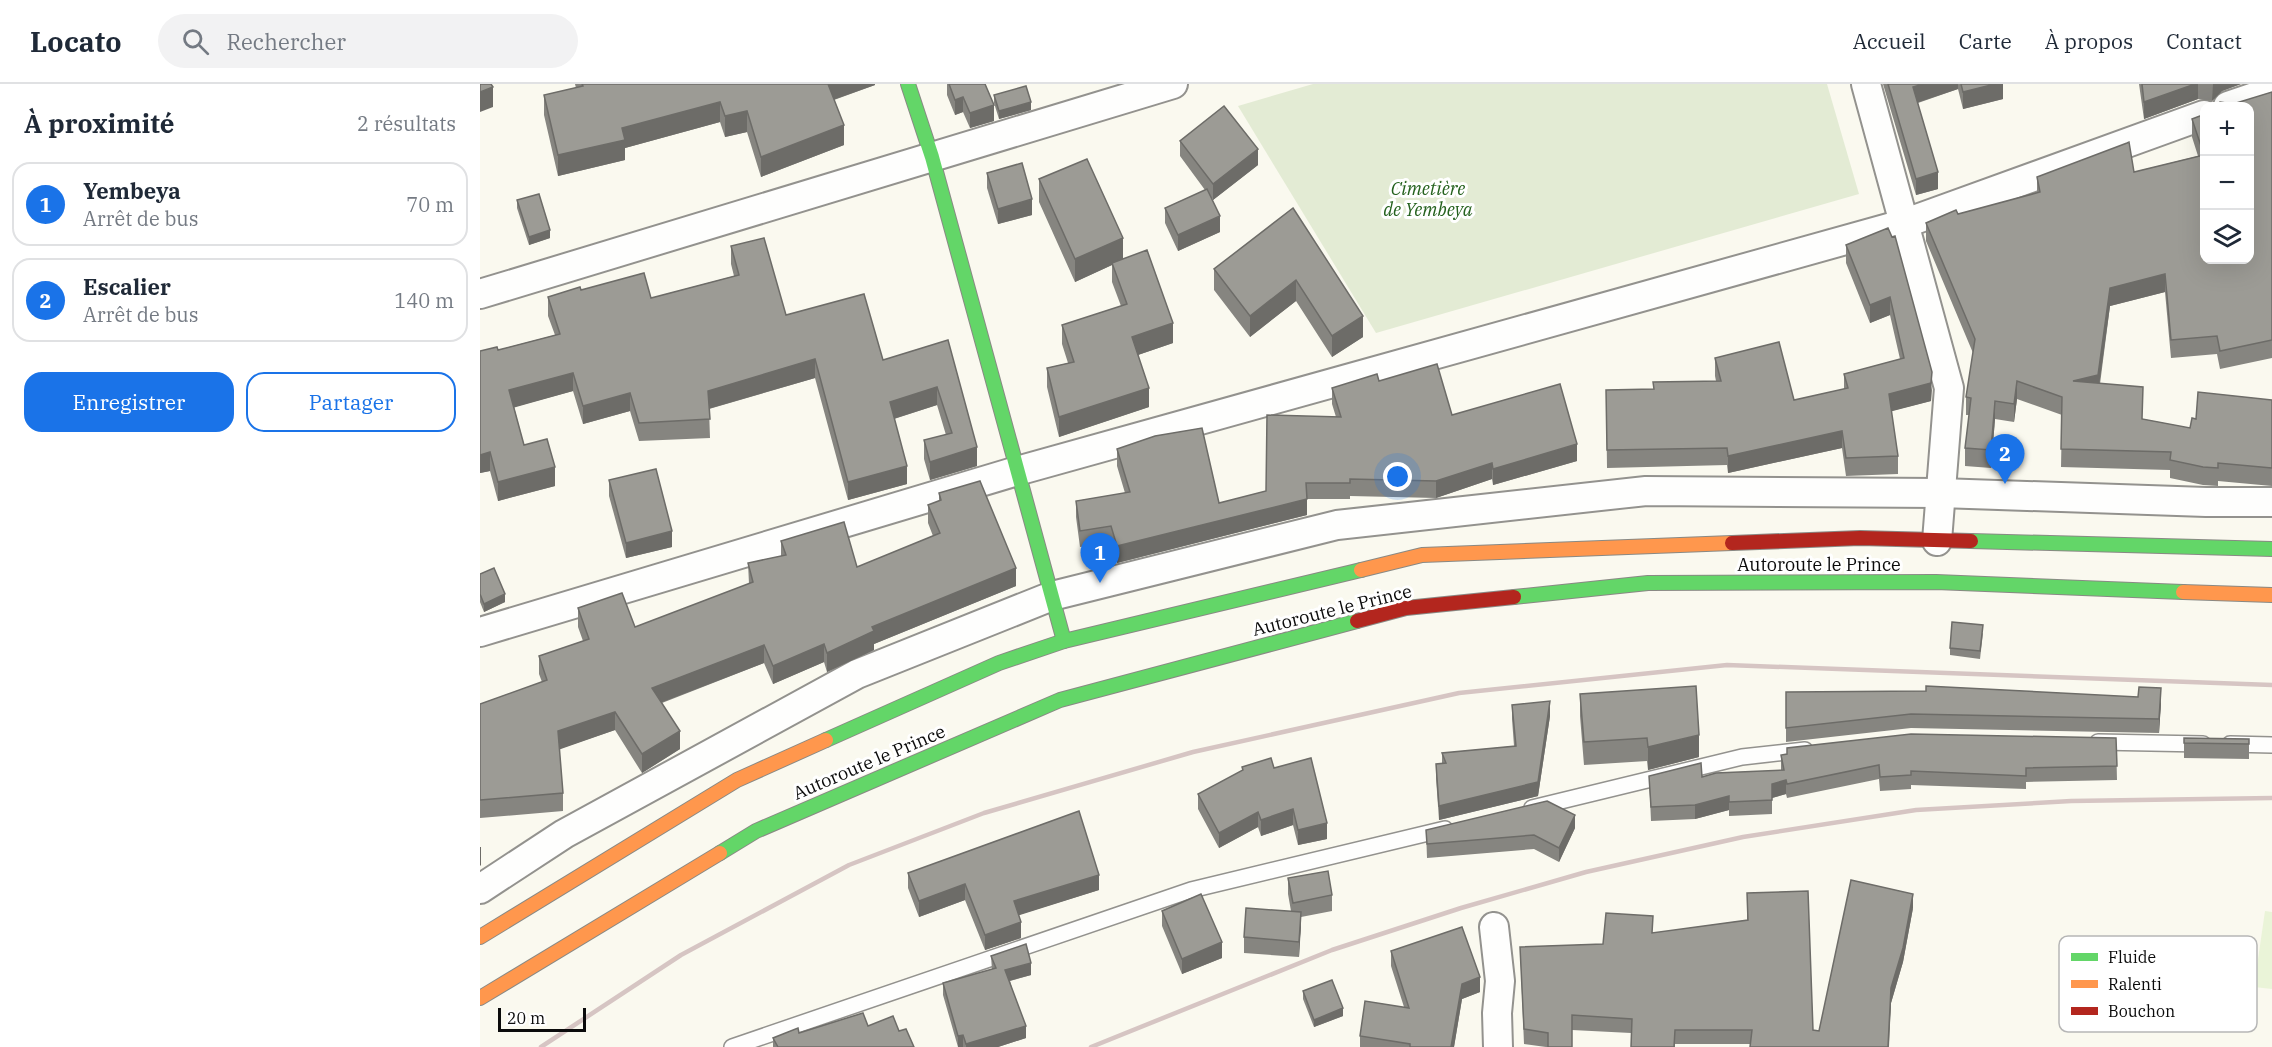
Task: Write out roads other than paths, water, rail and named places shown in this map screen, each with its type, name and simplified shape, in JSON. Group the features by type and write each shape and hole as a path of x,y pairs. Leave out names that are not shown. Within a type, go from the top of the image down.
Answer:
{"main road":[{"path":"908,84 932,158 1064,641"},
{"name":"Autoroute le Prince","path":"480,937 737,780 999,663 1064,641 1422,555 1860,538 1937,542 2272,549"},
{"name":"Autoroute le Prince","path":"480,998 756,831 1060,699 1406,608 1648,583 1936,582 2272,596"}],"street":[{"path":"480,294 1173,84"},
{"path":"1866,84 1950,388 1937,542"},
{"path":"2240,102 2272,91"},
{"path":"480,632 1017,471 1903,224 2200,117"},
{"path":"480,889 564,834 857,674 1052,596 1337,525 1647,491 1940,493 2272,501"},
{"path":"1494,927 1500,981 1497,1013 1498,1047"}],"lane":[{"path":"2086,741 2272,745"},
{"path":"1512,812 1742,757 1821,748"},
{"path":"732,1047 1191,890 1455,826"}],"railway":[{"path":"541,1047 681,955 849,865 984,813 1193,752 1459,693 1727,665 2272,685"},
{"path":"1091,1047 1332,950 1461,908 1586,872 1743,837 1916,810 2071,801 2272,798"}],"place":[{"name":"Escalier","path":"2005,484"},
{"name":"Yembeya","path":"1100,583"}],"park label":[{"name":"Cimetière de Yembeya","path":"1428,198"}]}
